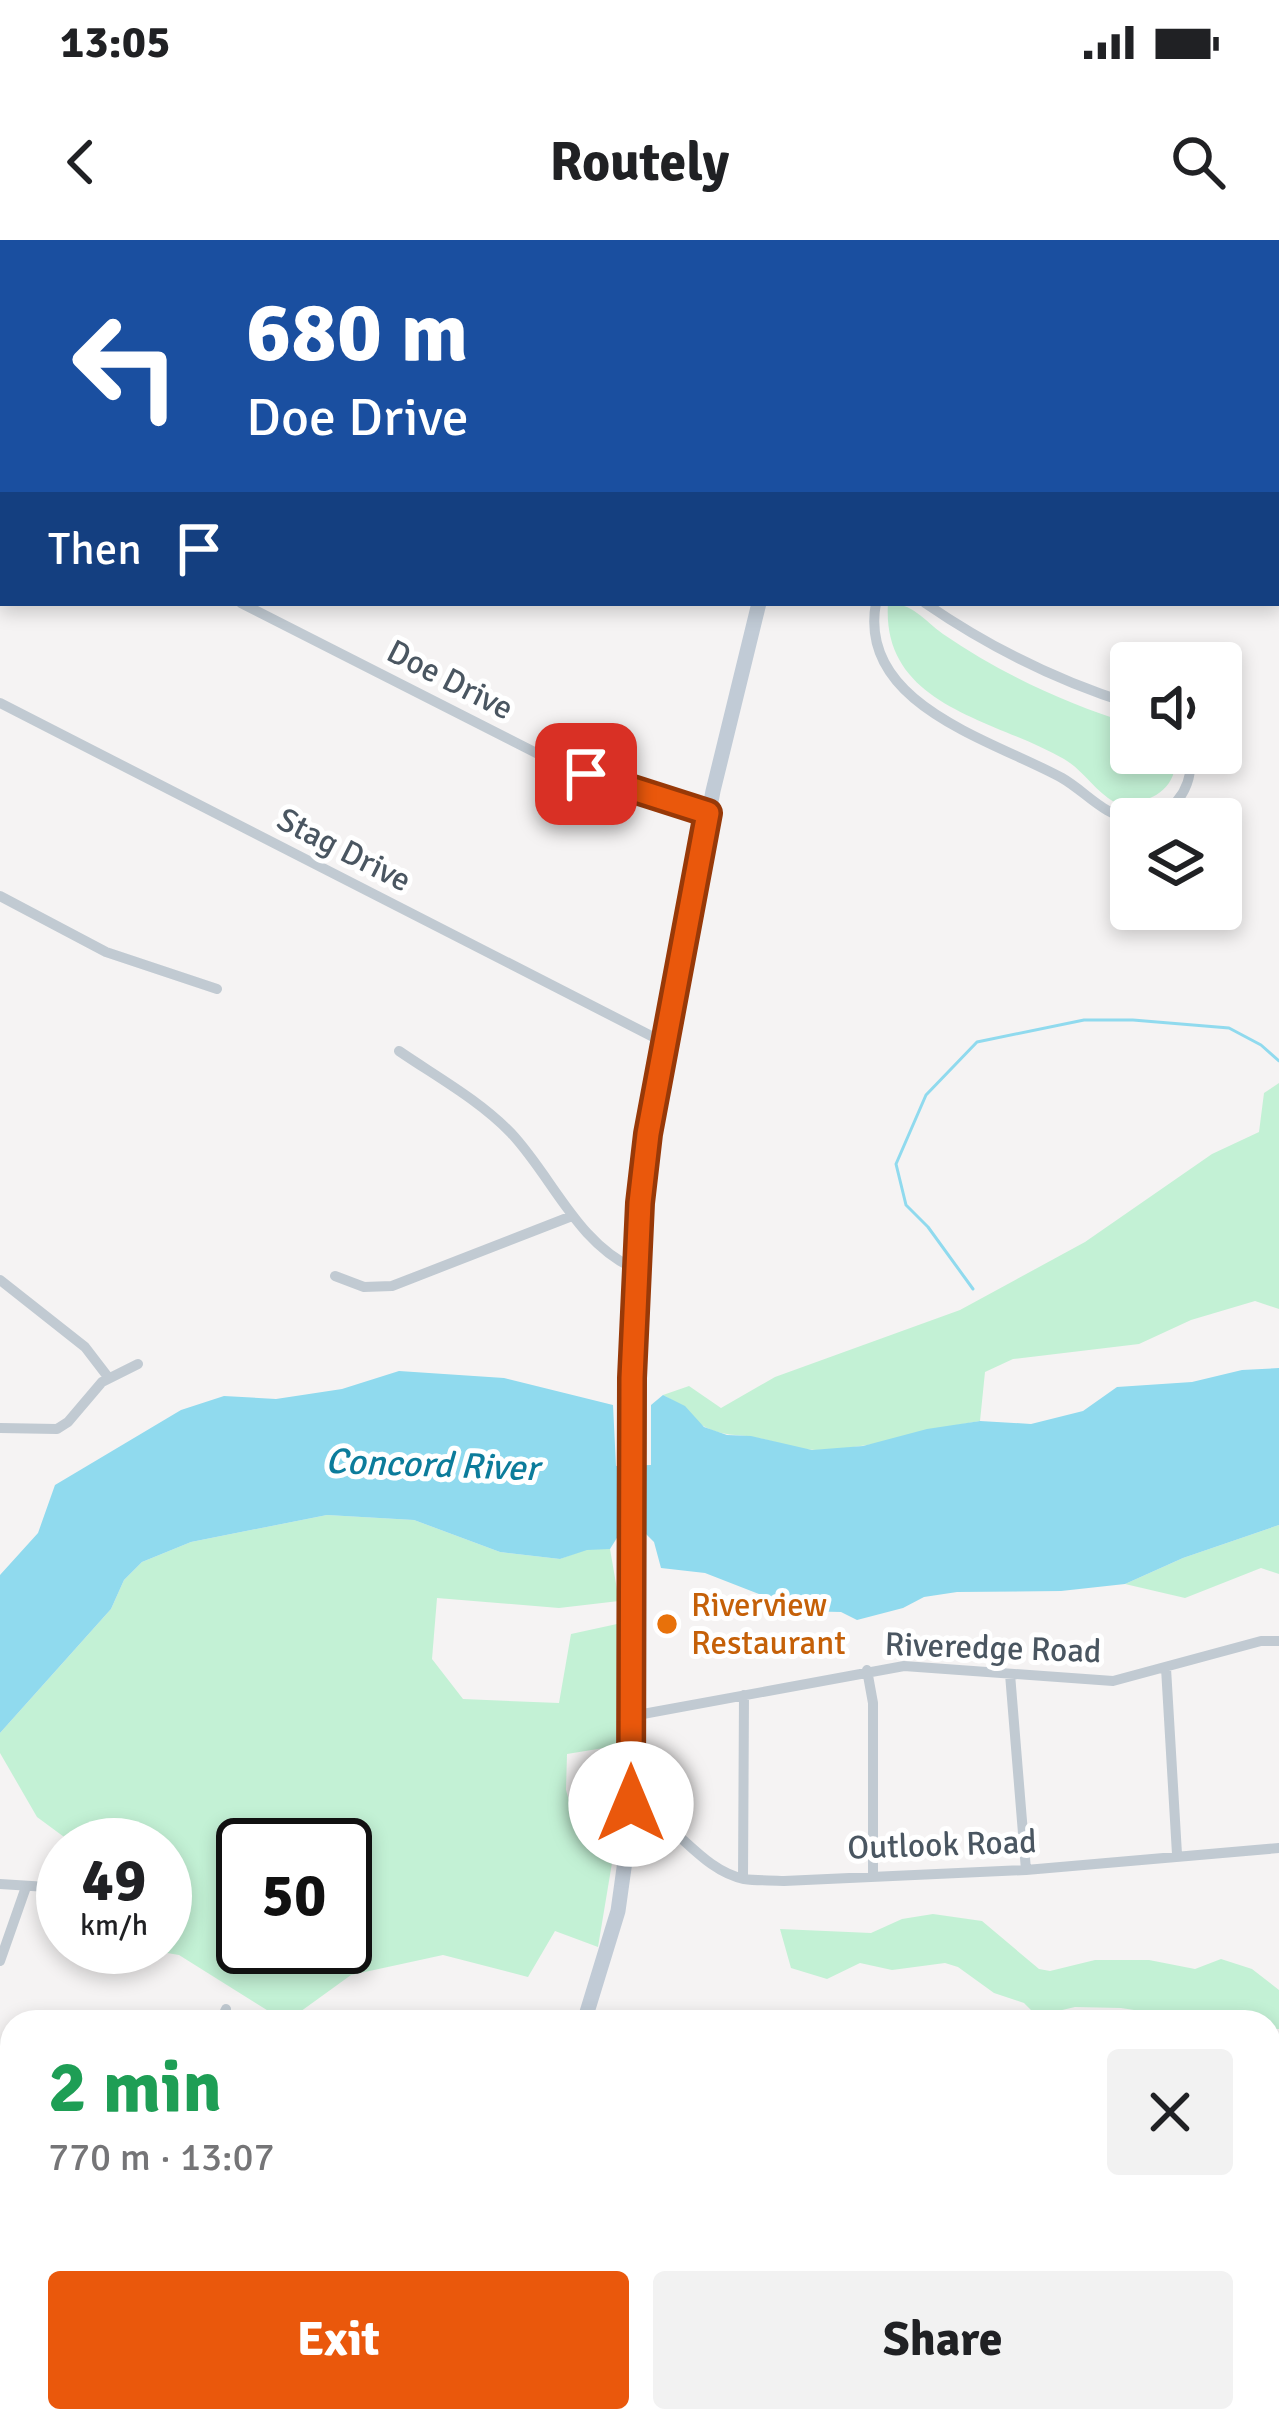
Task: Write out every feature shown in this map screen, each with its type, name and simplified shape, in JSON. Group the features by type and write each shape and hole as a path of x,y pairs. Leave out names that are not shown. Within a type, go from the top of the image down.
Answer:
{"main road":[{"path":"588,2010 618,1911 631,1804 635,1269 648,1134 708,813 757,606"}],"street":[{"name":"Doe Drive","path":"247,606 550,760 708,813"},
{"path":"876,606 878,653 907,690 961,730 1060,777 1116,815 1143,819 1170,808 1187,786 1188,774"},
{"path":"930,606 976,637 1036,668 1110,696"},
{"name":"Stag Drive","path":"0,704 665,1043"},
{"path":"0,896 115,956 217,989"},
{"path":"399,1052 500,1122 572,1216 617,1259 635,1269"},
{"path":"335,1276 364,1287 392,1286 572,1216"},
{"path":"0,1280 85,1347 108,1377"},
{"path":"0,1428 51,1429 68,1422 108,1377 138,1364"},
{"name":"Riveredge Road","path":"632,1716 904,1666 1107,1682 1261,1640 1279,1641"},
{"path":"1166,1668 1177,1854"},
{"path":"867,1670 873,1702 873,1875"},
{"path":"1010,1674 1026,1870"},
{"path":"631,1804 650,1812 712,1864 743,1879 744,1695"},
{"name":"Outlook Road","path":"743,1879 1026,1870 1279,1848"},
{"path":"0,1884 36,1887"},
{"path":"0,1960 26,1887"}],"green space":[{"path":"888,606 911,609 1011,675 1110,716 1110,774 1172,777 1149,798 1110,799 1064,759 948,705 903,666 891,638"},
{"path":"1279,1083 1279,1309 1255,1301 1191,1320 1139,1344 1013,1359 985,1372 980,1421 857,1447 808,1450 718,1432 663,1395 689,1386 721,1408 775,1377 960,1310 1085,1242 1212,1154 1259,1132 1264,1093"},
{"path":"327,1515 414,1520 500,1552 560,1559 587,1549 610,1549 619,1601 559,1608 437,1598 432,1659 463,1699 559,1703 571,1634 617,1624 616,1746 567,1754 566,1790 580,1839 616,1839 598,1947 555,1931 528,1977 443,1955 372,1970 372,1818 216,1818 216,1974 356,1974 303,2010 267,2010 192,1963 192,1818 38,1818 0,1753 0,1733 111,1609 124,1580 142,1562 191,1542"},
{"path":"1279,1525 1279,1574 1261,1568 1185,1598 1125,1584 1183,1558"},
{"path":"933,1914 982,1921 1039,1969 1050,1971 1095,1960 1149,1960 1195,1969 1221,1959 1252,1969 1279,1990 1279,2010 1031,2010 945,1963 892,1970 860,1963 827,1979 791,1968 780,1929 871,1933 902,1919"}],"water":[{"name":"Concord River","path":"1279,1368 1279,1525 1125,1584 1061,1591 957,1592 924,1597 857,1620 841,1612 796,1611 766,1603 764,1596 705,1573 661,1568 654,1542 641,1529 620,1533 610,1549 560,1559 500,1552 414,1520 327,1515 191,1542 142,1562 124,1580 111,1609 0,1733 0,1575 38,1533 55,1485 181,1410 224,1396 276,1399 342,1389 399,1371 504,1378 613,1405 616,1466 651,1465 651,1405 663,1395 685,1406 704,1427 812,1450 863,1446 980,1421 1031,1424 1083,1411 1117,1387 1192,1382 1242,1370"}],"waterway":[{"path":"973,1289 906,1205 896,1164 926,1095 977,1042 1084,1020 1133,1020 1229,1028 1279,1061"}],"place":[{"name":"Riverview Restaurant","path":"667,1624"}],"route":[{"path":"586,774 708,813 648,1134 640,1203 632,1378 631,1804"}]}
